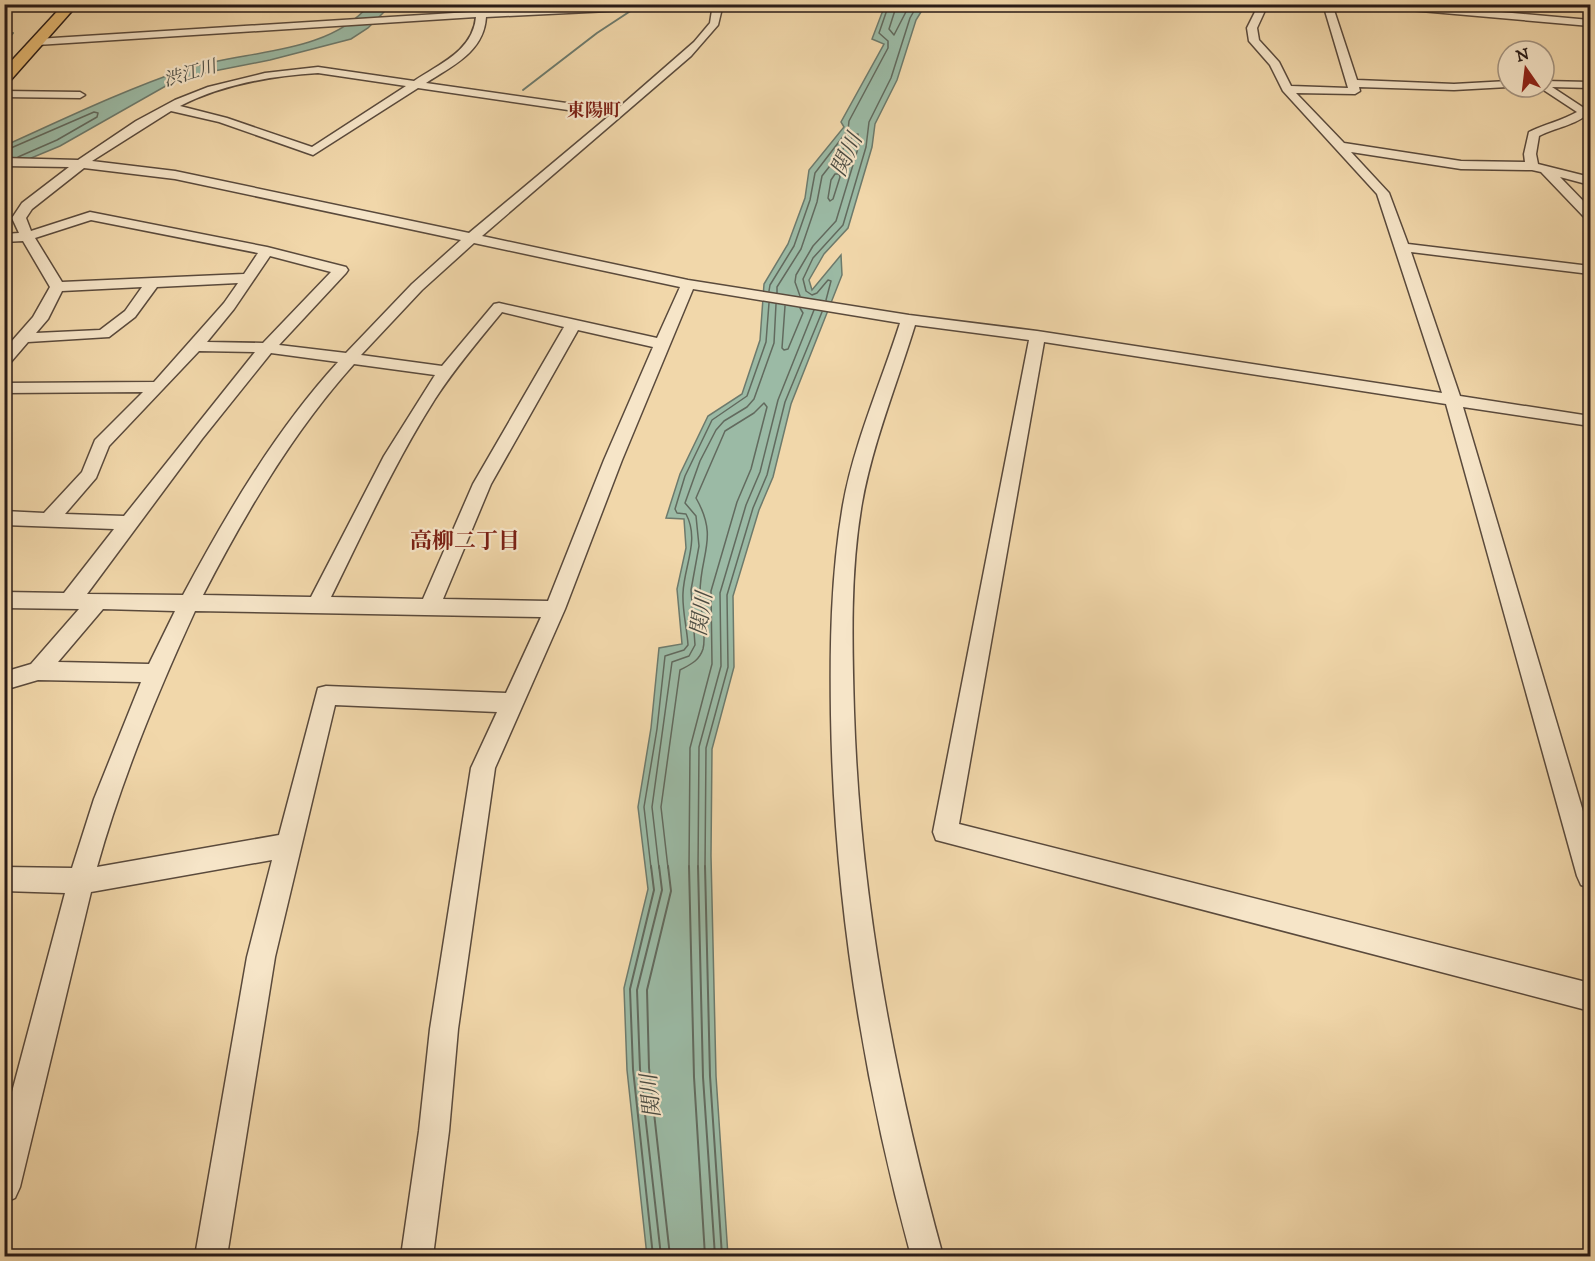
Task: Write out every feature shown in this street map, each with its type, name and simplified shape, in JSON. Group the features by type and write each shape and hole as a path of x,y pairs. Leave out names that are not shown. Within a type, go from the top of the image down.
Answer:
{"highway":[{"path":"4,79 72,4"}],"street":[{"path":"394,20 406,4"},
{"path":"37,42 382,21 580,6 690,4"},
{"path":"4,1186 80,881 105,801 186,605 225,532 304,415 348,359 419,284 618,114 700,40 714,24 718,4"},
{"path":"1264,4 1252,28 1254,41 1275,64 1287,89 1383,193 1453,400 1590,876"},
{"path":"1287,89 1355,91 1327,4"},
{"path":"1375,4 1590,24"},
{"path":"170,106 223,120 313,151 464,53 477,38 481,28 482,14"},
{"path":"1581,14 1590,24"},
{"path":"11,350 40,319 57,287 52,272 26,237 20,218 27,206 83,164 170,106 196,95 287,72 336,71 618,114"},
{"path":"1351,83 1454,87 1496,85"},
{"path":"1556,85 1590,85"},
{"path":"1556,93 1585,112 1562,125 1550,126 1533,134 1530,154 1538,167 1590,215"},
{"path":"4,94 80,95"},
{"path":"1338,146 1461,165 1538,167 1590,181"},
{"path":"4,162 83,164 175,175 471,240 693,285 909,320 1037,336 1590,421"},
{"path":"4,238 26,237 90,216 267,251 341,270 267,348 126,523 69,602"},
{"path":"1401,248 1590,270"},
{"path":"49,520 90,474 105,438 158,387 195,346 229,306 267,251"},
{"path":"57,287 247,278"},
{"path":"11,350 104,334 130,314 154,281"},
{"path":"417,1257 434,1131 444,1029 483,768 555,609 661,344 693,285"},
{"path":"318,604 393,457 446,371 499,307 661,344"},
{"path":"909,320 858,481 849,527 842,625 842,722 848,828 859,939 881,1059 927,1257"},
{"path":"430,606 482,484 573,325"},
{"path":"1037,336 945,832 1590,997"},
{"path":"195,346 267,348 446,371"},
{"path":"4,388 158,387"},
{"path":"4,518 126,523"},
{"path":"4,600 186,605 318,604 555,609"},
{"path":"38,671 97,603"},
{"path":"4,681 38,671 156,673"},
{"path":"211,1257 261,957 326,695 513,704"},
{"path":"4,879 80,881 108,878 288,845"}],"water":[{"name":"渋江川","path":"369,5 391,5 368,28 351,39 270,60 204,73 171,83 60,146 5,169 4,146 72,115 186,69 309,42 352,21"},
{"name":"関川","path":"885,5 924,7 916,20 897,80 875,124 872,147 848,228 824,254 809,280 812,290 841,255 842,275 791,404 773,477 759,510 733,596 734,667 712,749 711,856 716,1076 728,1256 647,1256 627,1070 624,988 648,889 638,807 651,728 659,648 682,644 677,589 686,548 684,519 666,518 680,474 708,416 742,394 760,340 764,284 788,244 805,198 809,170 844,127 841,122 884,44 872,39"}],"waterway":[{"path":"642,9 753,4"},
{"path":"523,90 597,33 632,10"},
{"path":"4,33 13,33 4,43"}],"district":[{"name":"東陽町","path":"594,111"},
{"name":"高柳二丁目","path":"465,541"}]}
